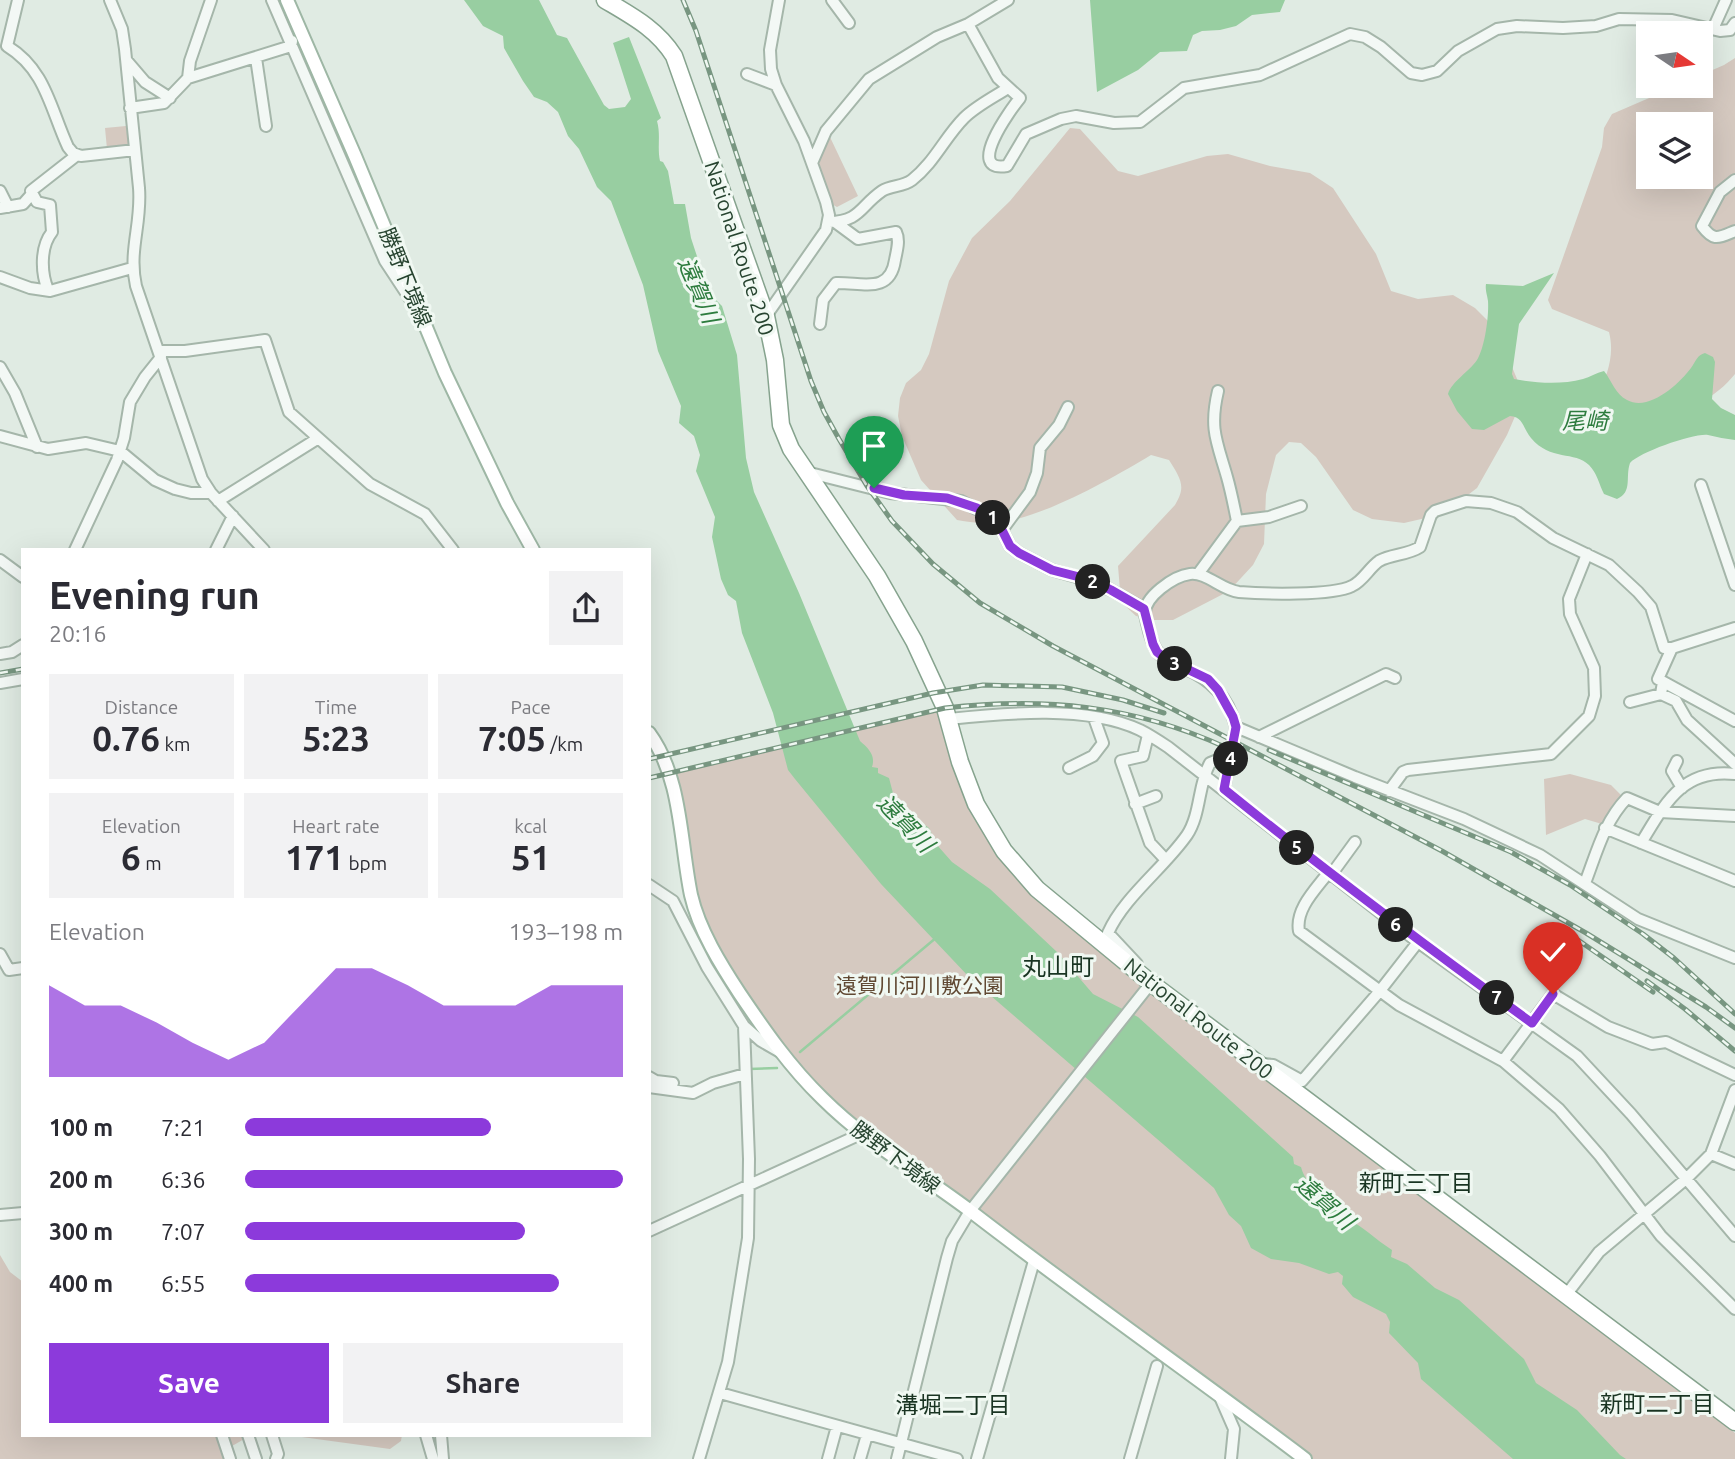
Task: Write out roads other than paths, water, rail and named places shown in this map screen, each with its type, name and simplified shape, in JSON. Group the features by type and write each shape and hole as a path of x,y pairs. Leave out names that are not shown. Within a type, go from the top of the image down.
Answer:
{"highway":[{"name":"National Route 200","path":"605,0 639,20 663,39 674,56 766,316 775,359 782,425 792,449 877,576 914,641 949,719 967,783 1004,851 1037,889 1135,970 1149,985 1260,1065 1735,1422"}],"main road":[{"name":"勝野下境線","path":"286,0 445,373 507,503 532,548"},
{"name":"勝野下境線","path":"651,736 660,748 669,770 692,898 701,923 738,991 780,1052 824,1100 863,1133 972,1207 1034,1261 1305,1459"}],"street":[{"path":"18,0 7,46 19,53 40,77 68,147 77,155"},
{"path":"110,0 122,29 141,205 132,268 202,479 262,548"},
{"path":"188,78 190,61 211,0"},
{"path":"272,0 384,261 411,302 419,309"},
{"path":"286,0 293,50 302,59 317,86 329,97"},
{"path":"779,0 770,50 771,69 776,85 804,141 832,222 858,239 895,232 898,239 890,277 884,281 856,285 836,283 823,300 820,324"},
{"path":"832,0 849,23"},
{"path":"812,163 826,131 869,79 937,37 968,24 1007,0"},
{"path":"1726,0 1713,29 1730,30 1735,23"},
{"path":"968,24 998,78 1020,98 1003,120 989,151 989,159 993,165 999,167 1007,166 1026,134 1061,118 1076,116 1114,123 1140,122 1184,88 1260,75 1350,34 1365,37 1411,73 1422,75 1437,71 1458,51 1497,29 1517,26 1596,26 1619,19 1677,21"},
{"path":"130,108 157,106 170,98 188,78 293,50"},
{"path":"256,58 266,126"},
{"path":"126,60 145,82 170,98"},
{"path":"747,74 776,85"},
{"path":"766,316 832,222 854,218 882,192 914,178 964,118 1008,88"},
{"path":"0,191 4,207 23,204 33,188 77,155 135,150"},
{"path":"1735,180 1720,192 1702,226 1709,236 1717,238 1735,231"},
{"path":"31,195 37,202 50,205 52,232 44,247 43,266 48,290"},
{"path":"0,277 30,288 48,290 69,287 97,276 132,268"},
{"path":"160,354 265,340 289,412 370,484 425,514 451,548"},
{"path":"76,548 120,450 130,402 160,354"},
{"path":"0,368 15,393 37,447"},
{"path":"1218,391 1213,419 1215,442 1227,476 1237,521"},
{"path":"1002,530 1030,492 1037,474 1040,448 1059,425 1068,407"},
{"path":"0,436 48,449 86,443 120,450 155,480 175,489 215,497 317,439"},
{"path":"806,471 890,493 961,501 992,517 1010,546 1043,566 1091,580 1144,609 1157,652 1208,679 1218,690 1233,717 1236,727 1224,789"},
{"path":"1701,485 1732,565 1735,585"},
{"path":"1144,609 1167,584 1186,575 1198,574 1224,589 1237,592 1308,592 1348,588 1357,584 1378,562 1420,547 1431,515 1435,511 1466,501 1491,503 1517,512 1553,538 1609,565 1638,592 1654,615 1662,645 1667,649 1735,628"},
{"path":"1198,574 1237,521 1269,517 1301,506"},
{"path":"217,548 233,516"},
{"path":"1389,791 1403,772 1408,770 1551,754 1589,716 1595,696 1594,668 1578,638 1569,607 1574,583 1587,554"},
{"path":"0,560 21,575"},
{"path":"0,654 21,647"},
{"path":"1672,648 1658,679 1735,721"},
{"path":"1259,737 1386,674 1395,678"},
{"path":"0,683 21,679"},
{"path":"1661,695 1663,682"},
{"path":"1630,702 1661,695 1676,701 1687,720 1735,764"},
{"path":"949,719 1043,714 1094,718 1148,735 1206,775 1418,942 1577,1056 1735,1236"},
{"path":"1069,768 1093,756 1103,743 1094,718"},
{"path":"1236,727 1464,819 1540,855 1638,919 1735,958"},
{"path":"1148,735 1143,756 1121,761 1150,843 1166,860"},
{"path":"1135,970 1135,960 1108,933 1138,891 1187,834 1210,763 1222,758 1231,759"},
{"path":"1677,761 1672,771 1682,788"},
{"path":"1641,843 1660,811 1682,788 1697,777 1735,774"},
{"path":"1135,804 1156,796"},
{"path":"1585,883 1605,828 1613,813 1627,798 1660,811 1735,816"},
{"path":"1605,828 1735,881"},
{"path":"1355,842 1305,904 1298,920 1299,931 1399,1005 1503,1061 1559,1109 1600,1156 1661,1236 1735,1309"},
{"path":"651,886 673,901 707,967 744,1026 761,1041 780,1052"},
{"path":"1260,1065 1268,1063 1302,1081 1380,992 1418,942"},
{"path":"0,954 9,970 21,968"},
{"path":"897,1459 949,1249 958,1229 972,1207 1149,985"},
{"path":"1503,1061 1553,994 1608,1027 1652,1044 1666,1042 1735,1075"},
{"path":"699,1459 729,1362 748,1238 744,1026"},
{"path":"656,1085 694,1093 745,1071"},
{"path":"656,1085 673,1083"},
{"path":"1566,1295 1599,1252 1686,1179 1711,1154 1735,1090"},
{"path":"651,1230 863,1133"},
{"path":"1711,1154 1735,1164"},
{"path":"0,1215 21,1213"},
{"path":"977,1459 1034,1261"},
{"path":"1130,1459 1157,1366"},
{"path":"720,1393 957,1459"},
{"path":"1219,1394 1234,1429 1231,1459"},
{"path":"828,1459 837,1426"},
{"path":"860,1459 867,1435"},
{"path":"223,1437 230,1459"},
{"path":"249,1437 256,1459"},
{"path":"273,1437 278,1454 276,1459"},
{"path":"427,1437 433,1459"},
{"path":"441,1437 443,1459"}],"water":[{"name":"遠賀川","path":"464,0 539,0 557,35 567,38 604,105 609,109 625,107 631,99 613,43 629,37 661,118 657,121 659,156 668,171 674,204 685,204 691,238 709,293 722,306 737,355 746,458 754,492 860,741 872,755 872,767 878,768 878,773 889,778 899,816 913,816 929,828 937,845 952,862 990,889 1057,952 1093,994 1138,1017 1293,1157 1294,1164 1301,1167 1308,1182 1348,1210 1346,1218 1392,1250 1391,1257 1407,1264 1435,1288 1459,1300 1524,1359 1536,1383 1577,1410 1626,1459 1513,1459 1421,1379 1418,1363 1389,1333 1390,1322 1386,1314 1353,1297 1342,1284 1343,1276 1338,1272 1329,1274 1299,1263 1271,1259 1251,1248 1241,1226 1229,1215 1214,1188 969,977 881,884 795,779 788,770 773,713 742,633 736,601 728,595 721,579 712,537 715,517 696,471 700,455 694,436 679,423 681,406 658,351 643,285 611,201 597,187 579,149 568,136 558,112 547,102 534,97 523,81 504,48 503,36 483,26"},
{"path":"1090,0 1285,0 1280,12 1252,15 1236,26 1193,35 1187,51 1160,52 1138,70 1097,92"},
{"name":"尾崎","path":"1554,273 1519,324 1512,374 1514,379 1566,382 1604,371 1623,397 1636,403 1645,402 1671,388 1686,374 1698,357 1705,353 1713,357 1715,362 1712,399 1721,408 1735,415 1735,440 1701,435 1644,454 1630,463 1627,488 1617,499 1604,494 1589,465 1577,458 1554,453 1538,445 1515,417 1510,416 1484,430 1472,429 1457,411 1448,394 1477,360 1482,347 1488,315 1486,284 1523,286"}],"waterway":[{"path":"800,1052 937,937"},
{"path":"749,1069 777,1068"},
{"path":"718,1076 742,1070"}],"railway":[{"path":"683,0 696,31 811,381 824,412 867,486 892,521 933,564 980,603 1053,646 1442,851 1586,933 1706,1007 1735,1028"},
{"path":"0,673 21,669"},
{"path":"651,759 933,693 983,685 1062,687 1123,700 1164,713"},
{"path":"651,778 945,708 982,705 1053,704 1122,713 1190,733 1225,747"},
{"path":"1269,750 1511,852 1570,885 1674,958 1735,1014"},
{"path":"1578,940 1653,992"},
{"path":"1647,981 1735,1051"}],"district":[{"name":"丸山町","path":"1058,966"},
{"name":"新町三丁目","path":"1416,1182"},
{"name":"新町二丁目","path":"1657,1403"},
{"name":"溝堀二丁目","path":"953,1404"}],"park label":[{"name":"遠賀川河川敷公園","path":"920,985"}]}
